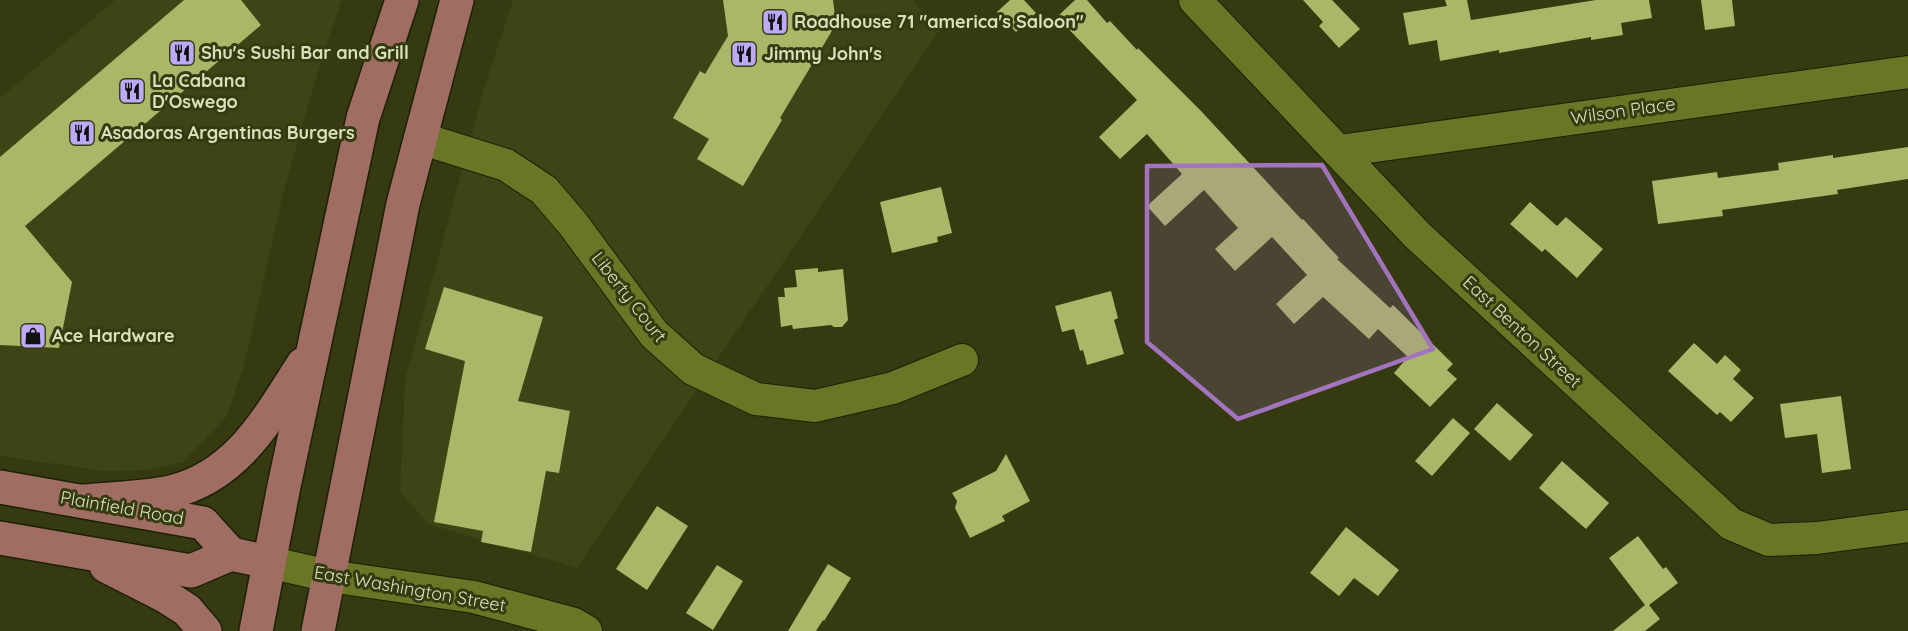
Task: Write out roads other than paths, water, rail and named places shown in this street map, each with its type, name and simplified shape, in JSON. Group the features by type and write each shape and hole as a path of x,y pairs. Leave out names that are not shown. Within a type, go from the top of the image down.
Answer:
{"main road":[{"path":"256,631 268,562 363,118 402,0"},
{"path":"318,631 403,204 457,0"},
{"path":"84,501 170,492 198,483 223,469 257,435 314,348"},
{"name":"Plainfield Road","path":"0,487 203,523 231,554"},
{"path":"0,538 191,571 231,554 268,562"},
{"path":"74,551 165,596 187,610 205,631"}],"street":[{"name":"East Benton Street","path":"1195,0 1417,236 1731,524 1769,540 1817,538 1908,526"},
{"name":"Wilson Place","path":"1339,151 1908,72"},
{"name":"Liberty Court","path":"420,138 506,165 544,190 573,224 654,334 693,369 756,399 815,406 893,388 962,360"},
{"name":"East Washington Street","path":"268,562 329,576 474,597 574,624 586,631"}],"place":[{"name":"Roadhouse 71 \"america's Saloon\"","path":"775,22"},
{"name":"Shu's Sushi Bar and Grill","path":"182,53"},
{"name":"Jimmy John's","path":"744,54"},
{"name":"La Cabana D'Oswego","path":"132,91"},
{"name":"Asadoras Argentinas Burgers","path":"82,133"},
{"name":"Ace Hardware","path":"33,336"}]}
